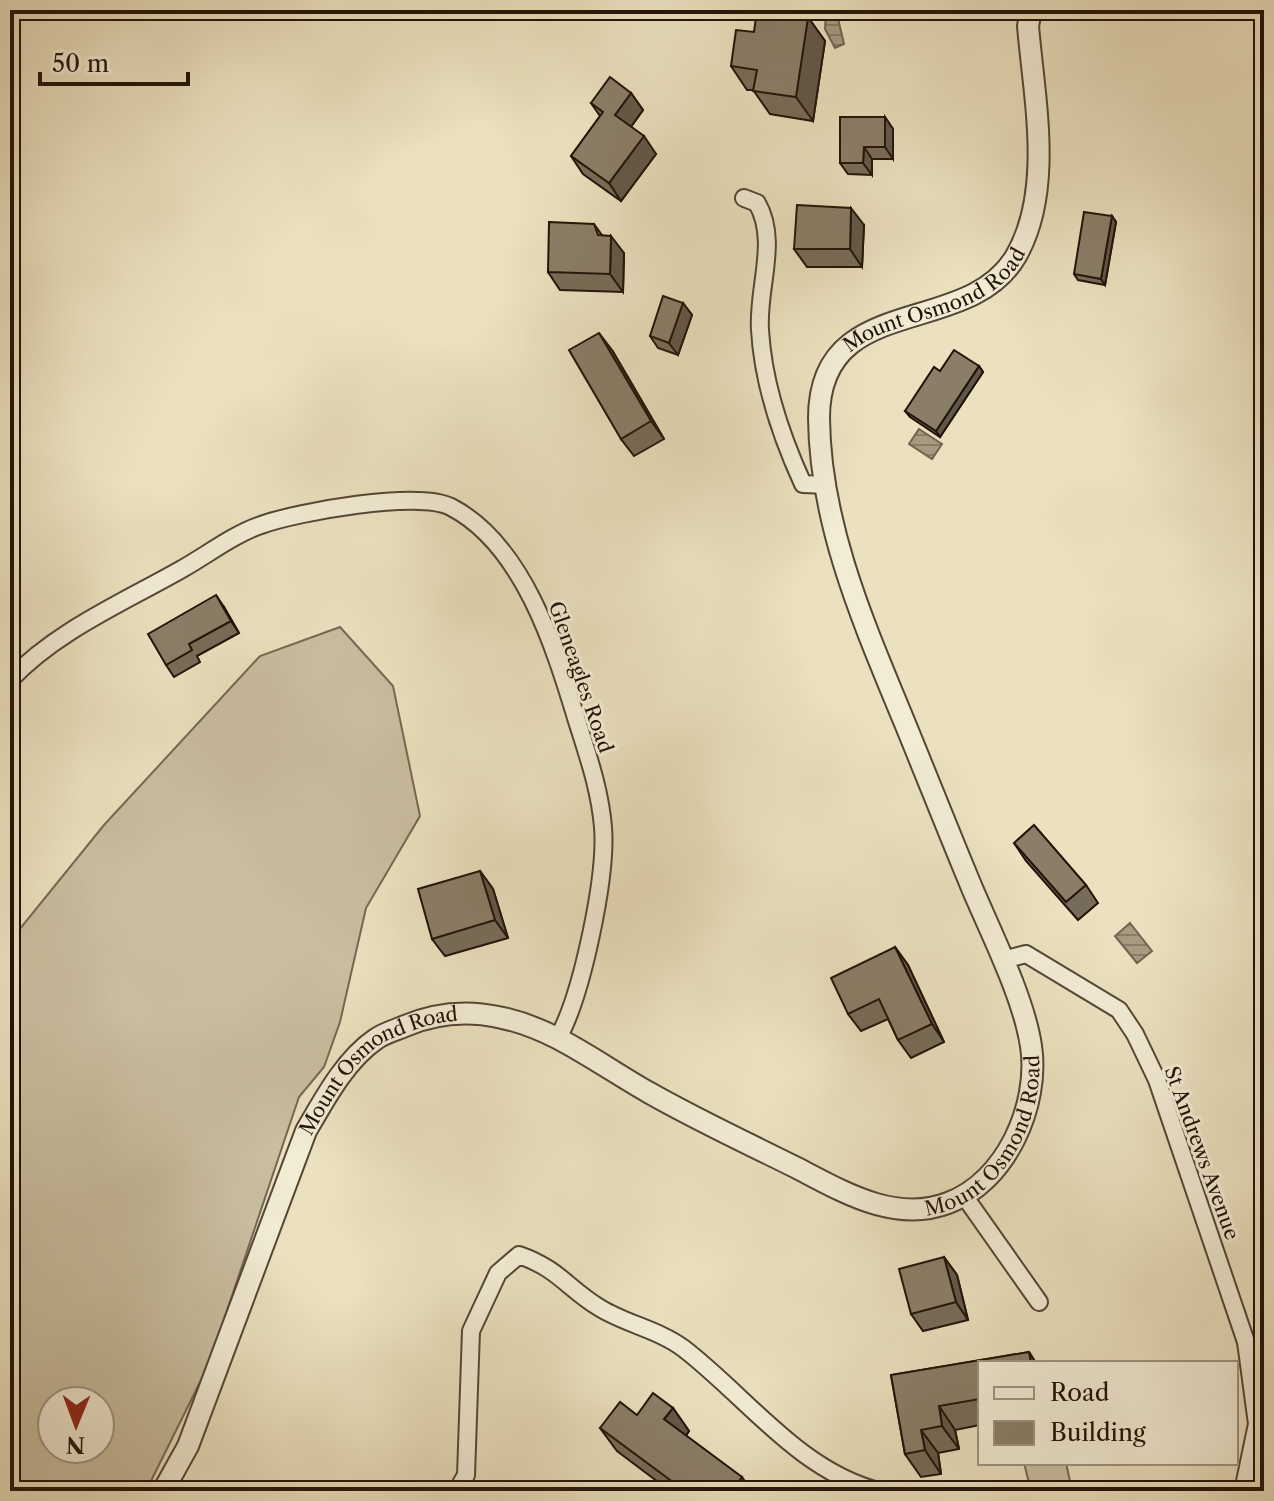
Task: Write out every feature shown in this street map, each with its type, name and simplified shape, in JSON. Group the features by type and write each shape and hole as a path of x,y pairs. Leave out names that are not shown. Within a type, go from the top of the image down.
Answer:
{"street":[{"name":"Mount Osmond Road","path":"163,1491 193,1432 306,1131 326,1096 349,1066 376,1039 426,1018 455,1013 503,1017 558,1038 652,1095 848,1194 890,1207 922,1210 965,1197 996,1167 1020,1130 1032,1079 1031,1041 1003,960 841,563 821,456 820,404 830,370 839,355 869,330 977,293 1002,274 1019,251 1033,207 1036,180 1028,26 1031,10"},
{"path":"744,198 757,203 766,219 760,329 771,399 803,484 827,485"},
{"name":"Gleneagles Road","path":"10,680 46,647 263,524 401,499 427,500 451,507 491,541 530,592 566,685 600,801 602,857 592,917 574,1001 558,1038"},
{"name":"St Andrews Avenue","path":"1003,960 1026,954 1119,1010 1135,1034 1157,1080 1246,1342 1257,1424 1243,1491"},
{"path":"965,1197 1039,1302"},
{"path":"457,1491 466,1475 471,1331 498,1273 519,1255 547,1265 600,1308 681,1346 761,1419 808,1455 858,1486 878,1491"}],"shaded area":[{"path":"836,10 844,44 835,48 825,29 826,11"},
{"path":"919,429 942,444 932,459 909,444"},
{"path":"340,627 393,686 420,816 366,908 340,1022 324,1067 299,1097 209,1364 146,1491 10,1491 10,941 104,825 260,656"},
{"path":"1130,923 1152,951 1137,963 1115,936"},
{"path":"1024,1465 1066,1465 1072,1490 1031,1491"}],"building":[{"path":"757,10 791,10 790,15 808,18 796,97 753,91 757,70 731,66 736,30 754,32"},
{"path":"610,77 631,93 615,115 644,136 609,183 571,156 603,112 591,103"},
{"path":"840,117 885,117 885,147 864,147 863,163 840,163"},
{"path":"797,205 851,208 850,249 794,249"},
{"path":"1084,212 1112,216 1101,279 1074,274"},
{"path":"549,222 594,224 598,235 611,236 610,274 548,272"},
{"path":"663,296 683,303 669,343 650,336"},
{"path":"599,333 651,421 621,439 569,350"},
{"path":"954,350 979,366 936,431 905,411 934,367 940,371"},
{"path":"216,595 231,621 189,644 192,650 166,665 148,634"},
{"path":"1034,825 1086,885 1066,902 1014,843"},
{"path":"480,871 495,920 432,939 418,889"},
{"path":"895,947 932,1024 898,1040 879,999 848,1014 831,978"},
{"path":"944,1257 956,1302 911,1314 899,1269"},
{"path":"1264,1314 1264,1354 1258,1315"},
{"path":"1029,1352 1031,1361 978,1361 978,1399 939,1406 942,1426 921,1430 925,1450 905,1454 891,1375"},
{"path":"653,1393 673,1408 664,1419 742,1477 732,1491 685,1491 600,1428 620,1402 637,1415"}]}
